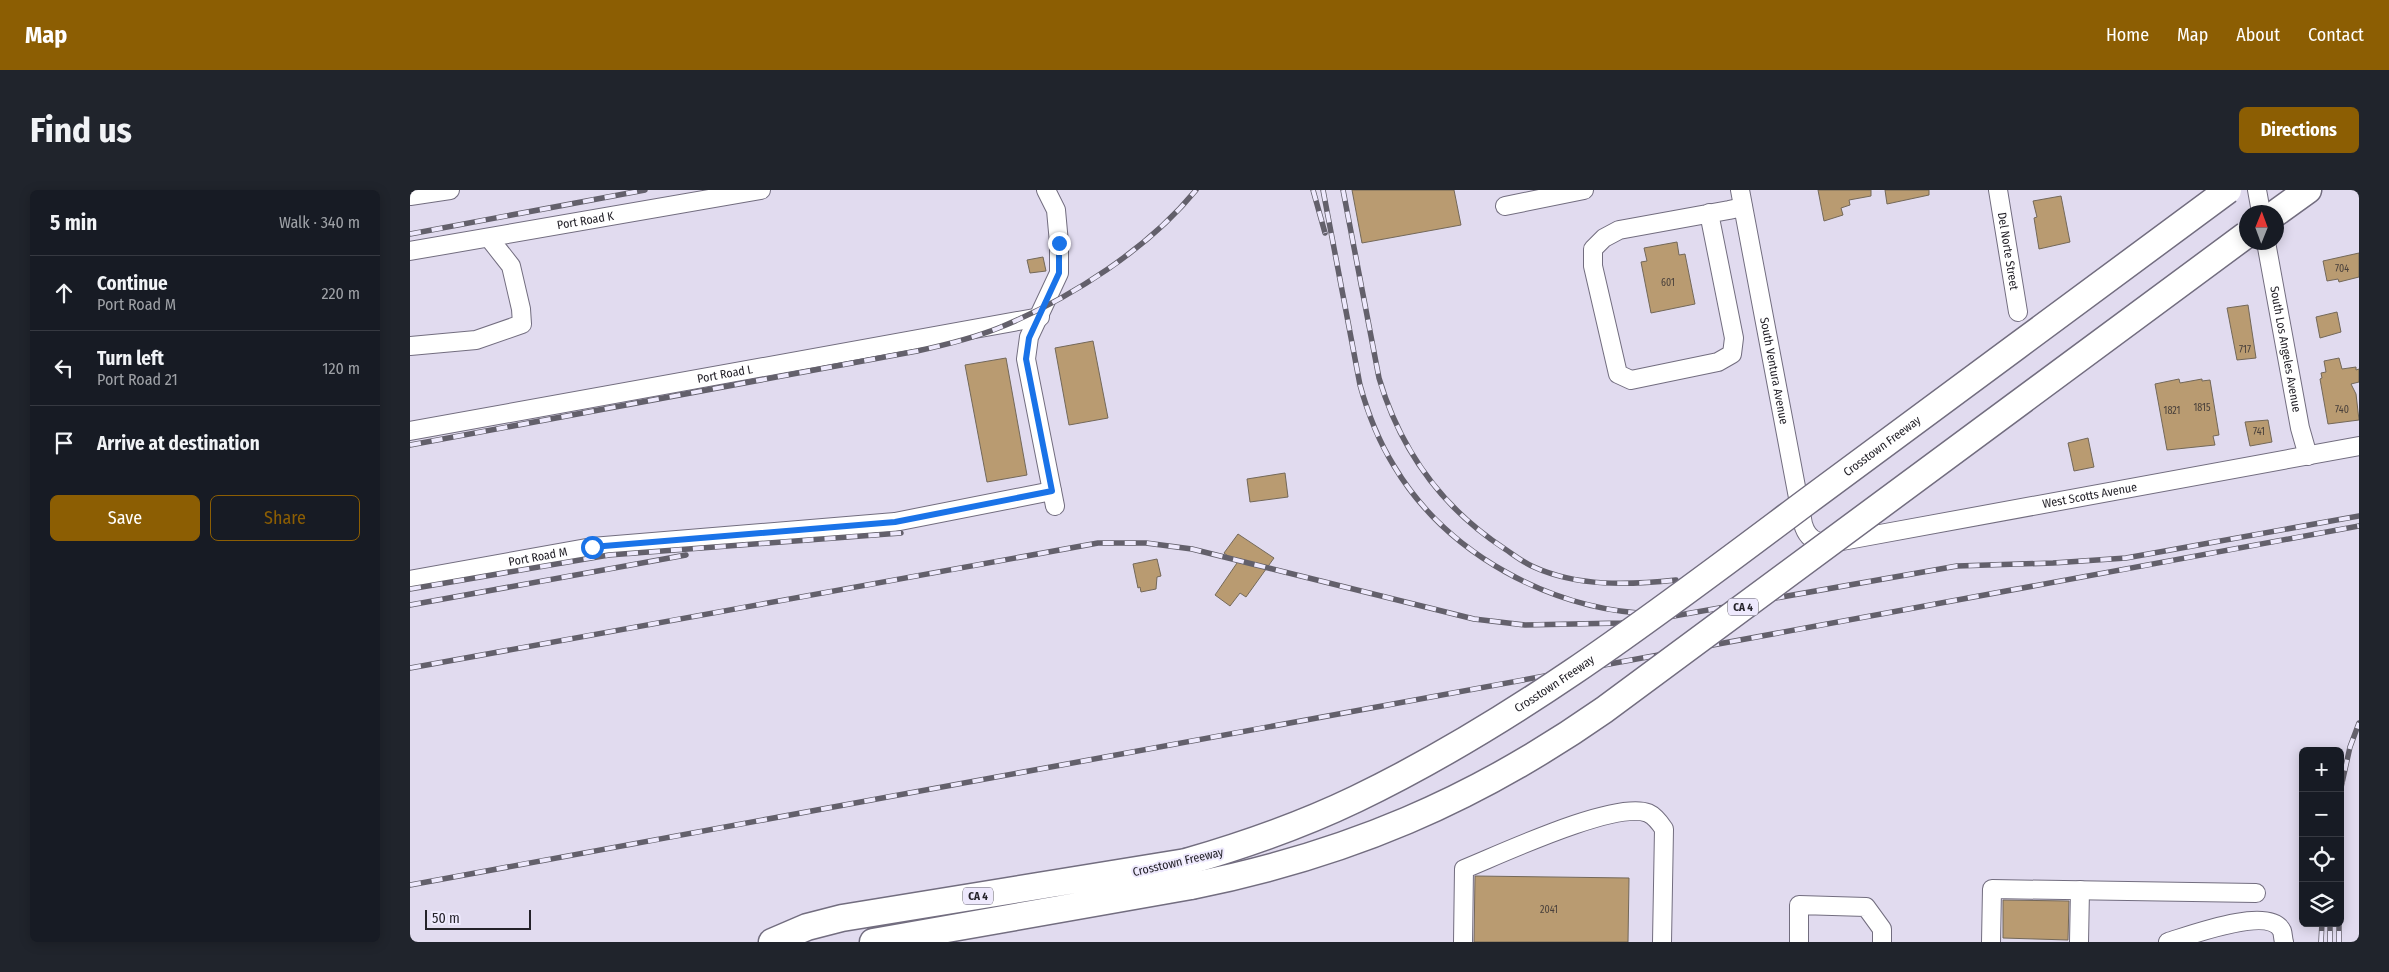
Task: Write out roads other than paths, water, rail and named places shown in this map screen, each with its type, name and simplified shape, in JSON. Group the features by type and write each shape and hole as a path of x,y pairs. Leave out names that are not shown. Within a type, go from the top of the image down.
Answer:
{"highway":[{"name":"Crosstown Freeway","path":"873,942 1189,874 1273,834 1356,799 1465,739 1523,704 1663,609 2228,190"},
{"path":"2284,207 2308,190"},
{"name":"Crosstown Freeway","path":"772,942 807,927 842,918 1189,874 1279,866 1365,839 1448,803 1528,760 1604,710 2239,240"}],"street":[{"path":"410,196 450,190"},
{"name":"Port Road K","path":"410,251 761,190"},
{"path":"1040,317 1059,273 1056,210 1046,190"},
{"path":"1505,206 1584,190"},
{"name":"Del Norte Street","path":"1998,190 2018,312"},
{"path":"2257,190 2260,205"},
{"path":"1708,214 1734,338 1732,354 1718,362 1631,380 1618,374 1592,266 1593,249 1604,238 1619,230 1708,214 1741,199"},
{"name":"South Ventura Avenue","path":"1741,199 1803,524 1810,538 1819,543"},
{"path":"410,346 476,340 522,324 522,309 511,266 489,238"},
{"name":"South Los Angeles Avenue","path":"2267,250 2300,428 2308,456"},
{"name":"Port Road L","path":"410,431 1040,317"},
{"name":"Port Road M","path":"410,580 592,547 895,522 1054,499 1026,359 1029,338 1040,317"},
{"name":"West Scotts Avenue","path":"1819,543 1842,542 2359,446"},
{"path":"1462,942 1464,869 1587,819 1638,811 1649,813 1658,820 1664,829 1662,942"},
{"path":"1991,942 1992,889 2256,892"},
{"path":"2079,942 2080,890"},
{"path":"1799,942 1799,905 1866,907 1882,929 1882,942"},
{"path":"2168,942 2229,923 2258,921 2276,924 2282,930 2284,942"}],"railway":[{"path":"410,234 645,190"},
{"path":"410,445 917,351 980,335 1054,302 1107,270 1155,232 1177,212 1196,190"},
{"path":"1313,190 1325,233"},
{"path":"1323,190 1363,396 1383,446 1416,498 1443,526 1473,551 1506,572 1542,589 1579,602 1617,610 1655,614"},
{"path":"1343,190 1379,378 1388,404 1411,452 1443,496 1482,533 1515,556 1551,574 1604,583 1676,580"},
{"path":"410,668 1098,543 1146,543 1192,549 1474,619 1525,625 1621,623 1657,619 1957,566 2053,563 2126,558 2359,516"},
{"path":"410,885 2359,526"},
{"path":"410,589 609,555 901,533"},
{"path":"410,605 686,555"},
{"path":"2344,774 2350,747 2359,723"},
{"path":"2321,942 2322,927"},
{"path":"2330,927 2330,942"},
{"path":"2339,927 2339,942"}]}
